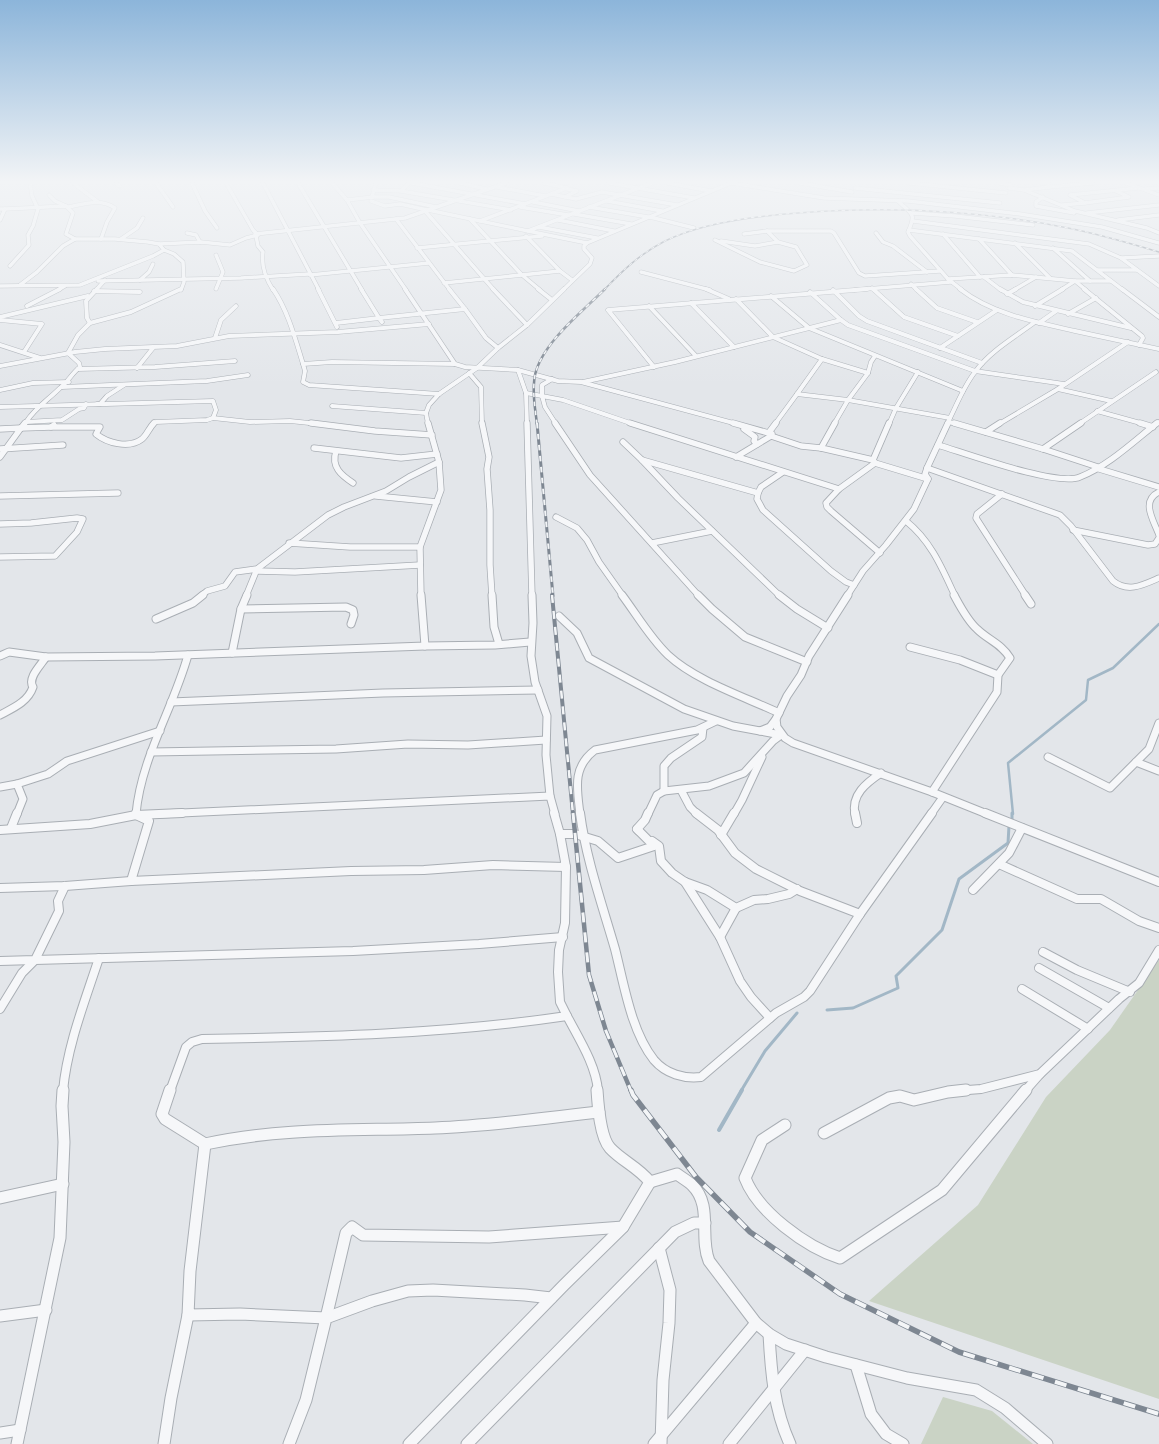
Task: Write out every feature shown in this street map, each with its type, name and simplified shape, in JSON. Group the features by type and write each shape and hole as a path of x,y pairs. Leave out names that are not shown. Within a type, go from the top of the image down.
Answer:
{"street":[{"path":"10,266 24,250"},
{"path":"20,284 33,276 50,262 51,258 59,250"},
{"path":"0,286 20,284 76,285 153,256 163,250"},
{"path":"68,353 78,335 90,323 122,315 181,290 184,286 185,279 181,259 165,250"},
{"path":"262,250 263,252 262,260 267,281 280,300 294,334 305,371 303,382 309,385 439,394"},
{"path":"298,250 336,323 338,332"},
{"path":"339,250 386,328"},
{"path":"379,250 455,364"},
{"path":"418,250 486,338 498,348"},
{"path":"459,250 527,325"},
{"path":"499,250 522,275 552,300"},
{"path":"541,250 560,271 572,280"},
{"path":"425,646 420,547 441,490 439,462 426,413 429,405 439,394 477,368 498,348 527,325 592,261 585,250"},
{"path":"734,250 752,257 760,262 794,271 807,265 798,250"},
{"path":"845,250 859,273 865,276 940,271"},
{"path":"899,250 916,266 927,272"},
{"path":"922,250 949,281 972,298 996,310 1037,322 1159,349"},
{"path":"958,250 982,277 1019,300 1035,306 1133,328"},
{"path":"989,250 1012,275"},
{"path":"1022,250 1050,278"},
{"path":"1056,250 1090,281"},
{"path":"1068,250 1072,251 1098,270 1159,317"},
{"path":"1104,250 1121,258 1159,286"},
{"path":"216,255 223,269 222,278 216,289"},
{"path":"1121,258 1159,256"},
{"path":"86,282 106,280 222,278 310,274 429,263"},
{"path":"140,280 149,272 153,264"},
{"path":"1098,270 1137,270"},
{"path":"444,283 560,271"},
{"path":"641,272 711,290 729,299"},
{"path":"654,367 608,310 1012,275 1075,281 1111,281"},
{"path":"1008,294 1036,277"},
{"path":"0,319 88,296 106,280"},
{"path":"1075,281 1133,328 1143,338 1139,345"},
{"path":"1035,306 1075,281"},
{"path":"911,284 937,308 977,322"},
{"path":"27,306 65,286"},
{"path":"872,288 904,317 958,336"},
{"path":"833,290 859,316 867,321 982,363"},
{"path":"94,291 140,292"},
{"path":"810,292 848,325 975,371 1064,384"},
{"path":"88,296 85,309 90,323"},
{"path":"771,296 809,328 963,391"},
{"path":"1068,314 1096,298"},
{"path":"736,299 773,337 822,360 868,373"},
{"path":"692,302 734,347"},
{"path":"215,338 221,320 236,306"},
{"path":"649,306 696,356"},
{"path":"336,323 465,309"},
{"path":"940,348 996,310"},
{"path":"928,479 925,474 927,468 963,391 975,371 995,352 1037,322 1056,311"},
{"path":"0,319 42,324 36,331 29,347 24,352"},
{"path":"581,382 654,367 841,320"},
{"path":"0,366 68,353 105,349 153,348 189,345 215,338 247,335 338,332 429,324"},
{"path":"986,432 1058,389 1128,342"},
{"path":"0,345 41,358"},
{"path":"137,368 153,348"},
{"path":"68,353 80,365 78,369"},
{"path":"821,448 848,400 868,373 871,362 875,356"},
{"path":"771,435 770,431 822,360"},
{"path":"871,362 885,360"},
{"path":"0,457 38,406 62,387 73,371 78,369 137,368 235,361"},
{"path":"303,364 332,362 455,364 477,368 518,370 552,379 581,382 732,423 801,446 821,448 874,461 928,479"},
{"path":"518,370 526,393 533,623 530,642 532,665 538,690 548,718 546,740 548,783 566,866 565,923 559,950 560,1002 590,1059 597,1084 602,1129 609,1147 642,1172 650,1182"},
{"path":"1043,449 1111,401 1158,371"},
{"path":"880,552 827,507 826,503 839,489 874,461 896,408 918,372"},
{"path":"469,373 481,387 482,392 481,402 483,432 489,457 487,469 490,510 490,564 494,627 499,644"},
{"path":"62,387 207,381 248,375"},
{"path":"552,379 542,385 542,396 545,407 590,475 652,543 669,564 733,628 760,644 807,662"},
{"path":"0,390 34,383 67,380 76,386"},
{"path":"0,407 100,404 107,396 124,385"},
{"path":"1058,389 1111,401"},
{"path":"526,393 563,400 635,425 839,489"},
{"path":"797,394 848,400 896,408 950,420 1159,487"},
{"path":"86,404 126,405 212,401 217,409 216,415 213,418"},
{"path":"51,427 84,408 86,404"},
{"path":"332,406 426,413"},
{"path":"1097,411 1153,427"},
{"path":"0,429 100,427 96,434 100,438 120,443 129,443 140,440 145,435 149,427 156,422 207,420 213,418 250,422 290,421 375,432 432,435"},
{"path":"26,422 62,420"},
{"path":"938,445 1033,474 1064,480 1077,479 1097,467 1159,422"},
{"path":"732,423 755,437 754,441 757,444"},
{"path":"736,457 771,435"},
{"path":"623,442 712,531 773,589 792,606 812,620 828,628"},
{"path":"0,449 63,445"},
{"path":"314,448 396,458 437,454"},
{"path":"336,451 333,459 334,466 339,473 353,483"},
{"path":"642,460 758,493"},
{"path":"232,653 241,609 257,570 289,543 328,515 344,507 386,491 427,467 439,462"},
{"path":"927,468 1053,512 1067,520 1073,530 1116,585 1124,588 1131,588 1159,578"},
{"path":"783,472 761,487 757,499 764,510 831,571 846,582 854,585"},
{"path":"760,731 770,727 778,716 787,696 801,675 809,656 863,571 906,521 914,509 928,479"},
{"path":"1073,530 1148,545 1156,544 1159,537 1149,508 1149,501 1151,496 1159,492"},
{"path":"0,496 118,494"},
{"path":"1002,494 977,514 976,518 1031,604"},
{"path":"374,496 437,502"},
{"path":"0,524 31,523 77,518 82,518 83,520 77,532 55,556 0,557"},
{"path":"556,518 577,528 587,540 599,562 656,642 669,656 696,675 778,716"},
{"path":"906,521 916,528 936,558 961,608 967,614 975,627 1002,646 1010,658 998,675 998,692 932,792"},
{"path":"652,543 712,531"},
{"path":"289,543 350,547 420,547"},
{"path":"156,619 193,602 207,591 225,586 235,572 257,570 295,572 389,566 420,566"},
{"path":"241,609 346,607 353,610 354,614 351,624"},
{"path":"559,616 577,633 589,658 684,708 716,721 733,726 781,734"},
{"path":"0,656 9,652 46,657 188,655 530,642"},
{"path":"910,647 960,660 998,675"},
{"path":"136,815 138,793 151,752 182,677 188,655"},
{"path":"0,715 20,704 30,693 33,687 31,684 31,679 46,657"},
{"path":"171,702 394,693 538,690"},
{"path":"778,716 777,727 781,734 793,743 932,792 1159,882"},
{"path":"716,721 703,728 595,750 590,753 578,770 577,775 584,836 622,978 635,1018 646,1049 655,1061 666,1070 681,1077 690,1079 701,1078 770,1018 783,1008 804,997 810,991 860,914 943,797"},
{"path":"1048,757 1110,788 1152,744 1159,723"},
{"path":"664,792 664,766 671,758 702,737 703,728"},
{"path":"0,787 17,784 48,774 67,761 160,731"},
{"path":"636,829 645,820 657,795 664,792 702,787 733,778 744,773 781,734"},
{"path":"151,752 336,749 408,744 468,745 546,740"},
{"path":"721,835 742,800 763,754"},
{"path":"1136,762 1159,771"},
{"path":"857,823 854,802 858,794 869,781 881,773"},
{"path":"11,828 23,799 17,784"},
{"path":"681,790 692,810 717,829 730,848 764,874 860,914"},
{"path":"0,830 11,828 90,824 136,815 550,796"},
{"path":"131,881 149,821 136,815"},
{"path":"973,890 1009,853 1020,827"},
{"path":"560,834 584,836 598,841 618,858 654,846 636,829"},
{"path":"636,829 659,846 661,861 672,873 685,882 707,890 736,908"},
{"path":"999,864 1077,899 1101,899 1139,921 1159,928"},
{"path":"0,888 351,871 424,870 493,865 566,866"},
{"path":"685,882 720,937 740,981 751,997 770,1018"},
{"path":"0,1009 22,973 35,960 59,911 58,901 65,886"},
{"path":"720,937 736,908 754,900 768,899 789,894 797,889"},
{"path":"0,961 353,951 479,944 562,937"},
{"path":"785,1125 762,1140 745,1178 747,1183 752,1194 766,1210 816,1248 830,1256 840,1258 942,1190 1040,1074 1109,1008 1141,983 1159,950"},
{"path":"1044,952 1076,970 1130,992"},
{"path":"17,1444 59,1243 64,1142 62,1106 65,1073 79,1019 99,958"},
{"path":"1039,968 1109,1008"},
{"path":"1022,989 1088,1029"},
{"path":"567,1016 438,1031 330,1037 202,1039 192,1042 186,1047 162,1114 165,1119 205,1144 243,1136 357,1128 484,1125 599,1112"},
{"path":"824,1133 889,1098 900,1096 914,1100 948,1092 981,1089 1040,1074"},
{"path":"164,1444 171,1398 188,1315 190,1271 205,1144"},
{"path":"408,1444 623,1227 650,1182 671,1174 677,1174 682,1177 693,1186 701,1198 704,1207 705,1251 709,1261 756,1323 769,1334 786,1344 907,1378 976,1390 1005,1408 1047,1444"},
{"path":"0,1198 62,1184"},
{"path":"467,1444 675,1232 694,1223 705,1223"},
{"path":"290,1444 306,1400 346,1233 352,1227 363,1235 489,1237 623,1227"},
{"path":"659,1248 670,1290 669,1323 659,1441"},
{"path":"188,1315 240,1314 326,1318 372,1301 408,1291 433,1290 551,1298"},
{"path":"0,1316 46,1310"},
{"path":"659,1441 756,1323"},
{"path":"769,1334 774,1389 783,1430 790,1444"},
{"path":"729,1444 805,1350"},
{"path":"856,1364 871,1414 886,1434 903,1444"},
{"path":"0,1433 20,1430"}],"green space":[{"path":"1159,960 1159,1399 869,1301 978,1205 1046,1097 1110,1030"},
{"path":"943,1397 992,1411 1033,1444 921,1444"}],"waterway":[{"path":"1013,814 1008,763 1086,700 1088,680 1113,668 1159,624"},
{"path":"1012,813 1012,821"},
{"path":"827,1010 853,1008 898,988 896,976 942,930 959,879 1008,843 1009,826"},
{"path":"741,1091 765,1051 797,1013"},
{"path":"719,1130 742,1090"}],"railway":[{"path":"605,289 625,269 650,250"},
{"path":"1153,250 1159,252"},
{"path":"537,424 534,387 535,375 539,363 546,351 564,328 605,289"},
{"path":"537,423 553,596"},
{"path":"552,595 573,814"},
{"path":"573,813 589,975 606,1031 631,1091"},
{"path":"631,1090 633,1095 696,1177 750,1232 840,1294 959,1352 1159,1414"}]}
